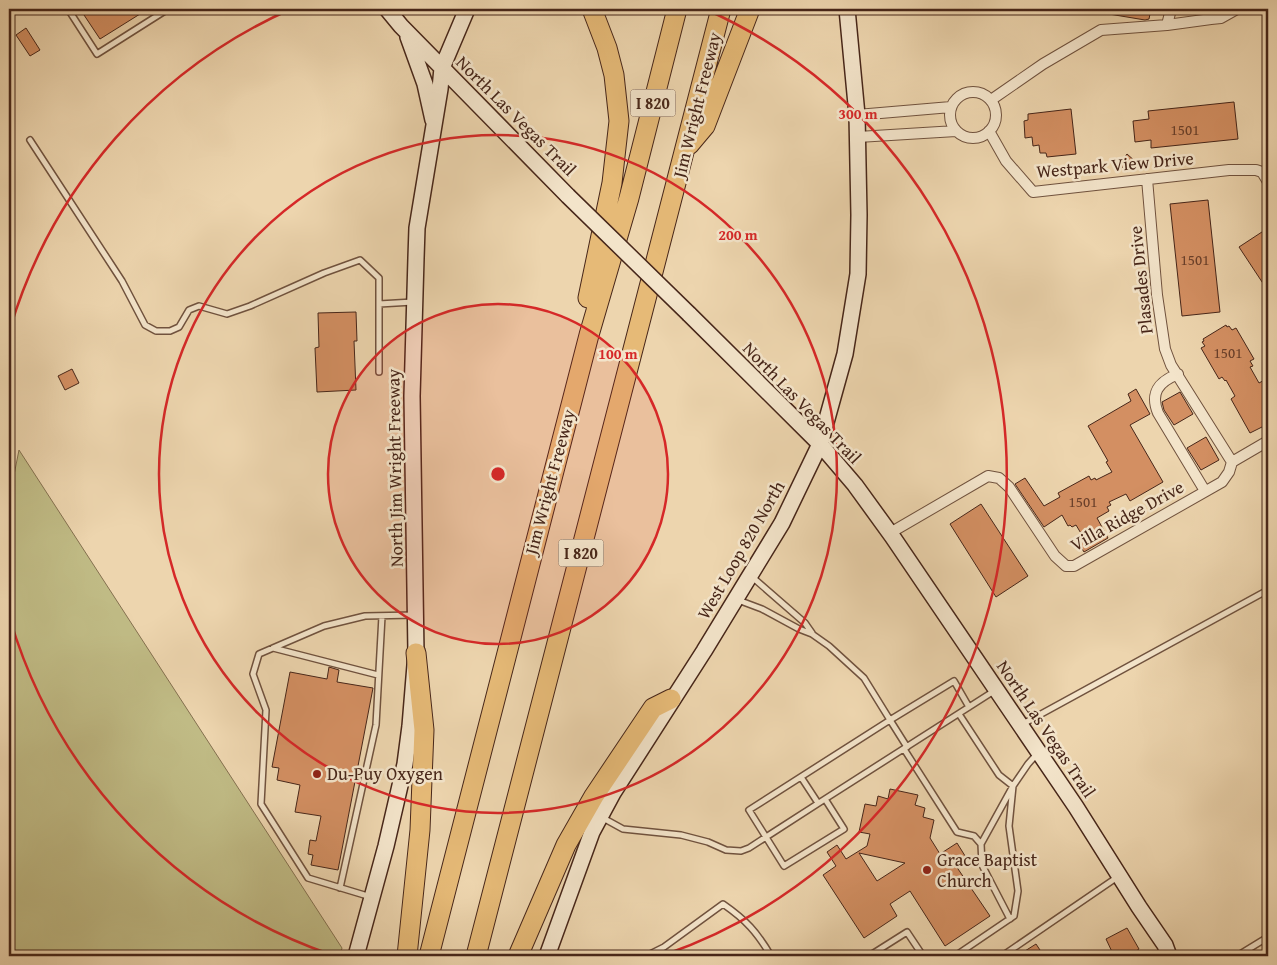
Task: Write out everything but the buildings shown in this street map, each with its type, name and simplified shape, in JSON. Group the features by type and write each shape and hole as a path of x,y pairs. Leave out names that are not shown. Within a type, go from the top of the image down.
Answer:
{"highway":[{"path":"588,335 584,317 612,183 619,121 614,75 607,48 592,9"},
{"name":"Jim Wright Freeway","path":"430,956 588,335 629,198 677,9"},
{"name":"Jim Wright Freeway","path":"476,956 721,9"},
{"path":"685,150 705,126 750,9"},
{"path":"408,956 420,830 424,730 416,653"},
{"path":"518,956 566,845 594,796 653,708 671,699"}],"street":[{"name":"North Las Vegas Trail","path":"387,9 405,31 568,196 820,444 855,485 1021,725 1165,945 1169,956"},
{"name":"North Jim Wright Freeway","path":"356,956 386,846 404,764 410,726 416,653 412,396 417,228 442,68 467,9"},
{"name":"West Loop 820 North","path":"547,956 592,832 612,793 736,599 782,523 820,444 845,354 858,274 858,116 847,9"},
{"path":"1167,25 1170,9"},
{"path":"991,100 1043,64 1101,30 1167,25 1221,18 1237,9"},
{"path":"405,31 425,84 434,127"},
{"path":"858,137 956,131 969,138 976,138 989,132 996,119 991,100 985,95 972,91 959,96 951,107 950,120 956,131"},
{"path":"858,116 951,107"},
{"name":"Westpark View Drive","path":"989,132 1006,161 1033,192 1229,170 1256,170 1262,172"},
{"path":"1268,162 1262,172 1268,182"},
{"name":"Plasades Drive","path":"1147,179 1157,295 1165,349 1171,365 1232,462"},
{"path":"1178,374 1169,378 1156,391 1154,398 1155,406 1205,492"},
{"name":"Villa Ridge Drive","path":"890,533 988,476 999,478 1009,487 1055,556 1066,566 1074,566 1222,482 1232,462 1268,441"}],"lane":[{"path":"68,9 97,54 168,9"},
{"path":"30,140 122,281 145,325 156,331 170,331 178,327 189,310 199,306 227,314 360,260 379,278 378,372"},
{"path":"379,304 414,302"},
{"path":"750,576 805,623 812,634"},
{"path":"1021,725 1268,590"},
{"path":"736,599 762,609 812,634 842,657 864,678 957,832 974,836 981,844"},
{"path":"372,897 308,878 261,804 266,710 253,674 259,654 324,626 365,616 415,615"},
{"path":"340,888 376,725 382,616"},
{"path":"273,648 378,675"},
{"path":"826,799 844,829 784,866 750,810 954,681 970,707"},
{"path":"600,816 623,829 681,835 734,851 749,848 996,689"},
{"path":"959,714 999,775 1013,786"},
{"path":"1010,919 982,865 981,844 1013,786 1039,752"},
{"path":"802,777 818,803"},
{"path":"956,956 1014,916 1018,891 1009,826 1013,786"},
{"path":"1002,956 1119,876"},
{"path":"646,956 664,947 723,904 745,919 771,956"},
{"path":"870,956 907,932 923,956"},
{"path":"1238,956 1268,936"}],"shaded area":[{"path":"19,450 342,948 340,956 9,956 9,500"}],"place":[{"name":"Du-Puy Oxygen","path":"317,774"},
{"name":"Grace Baptist Church","path":"927,870"}]}
